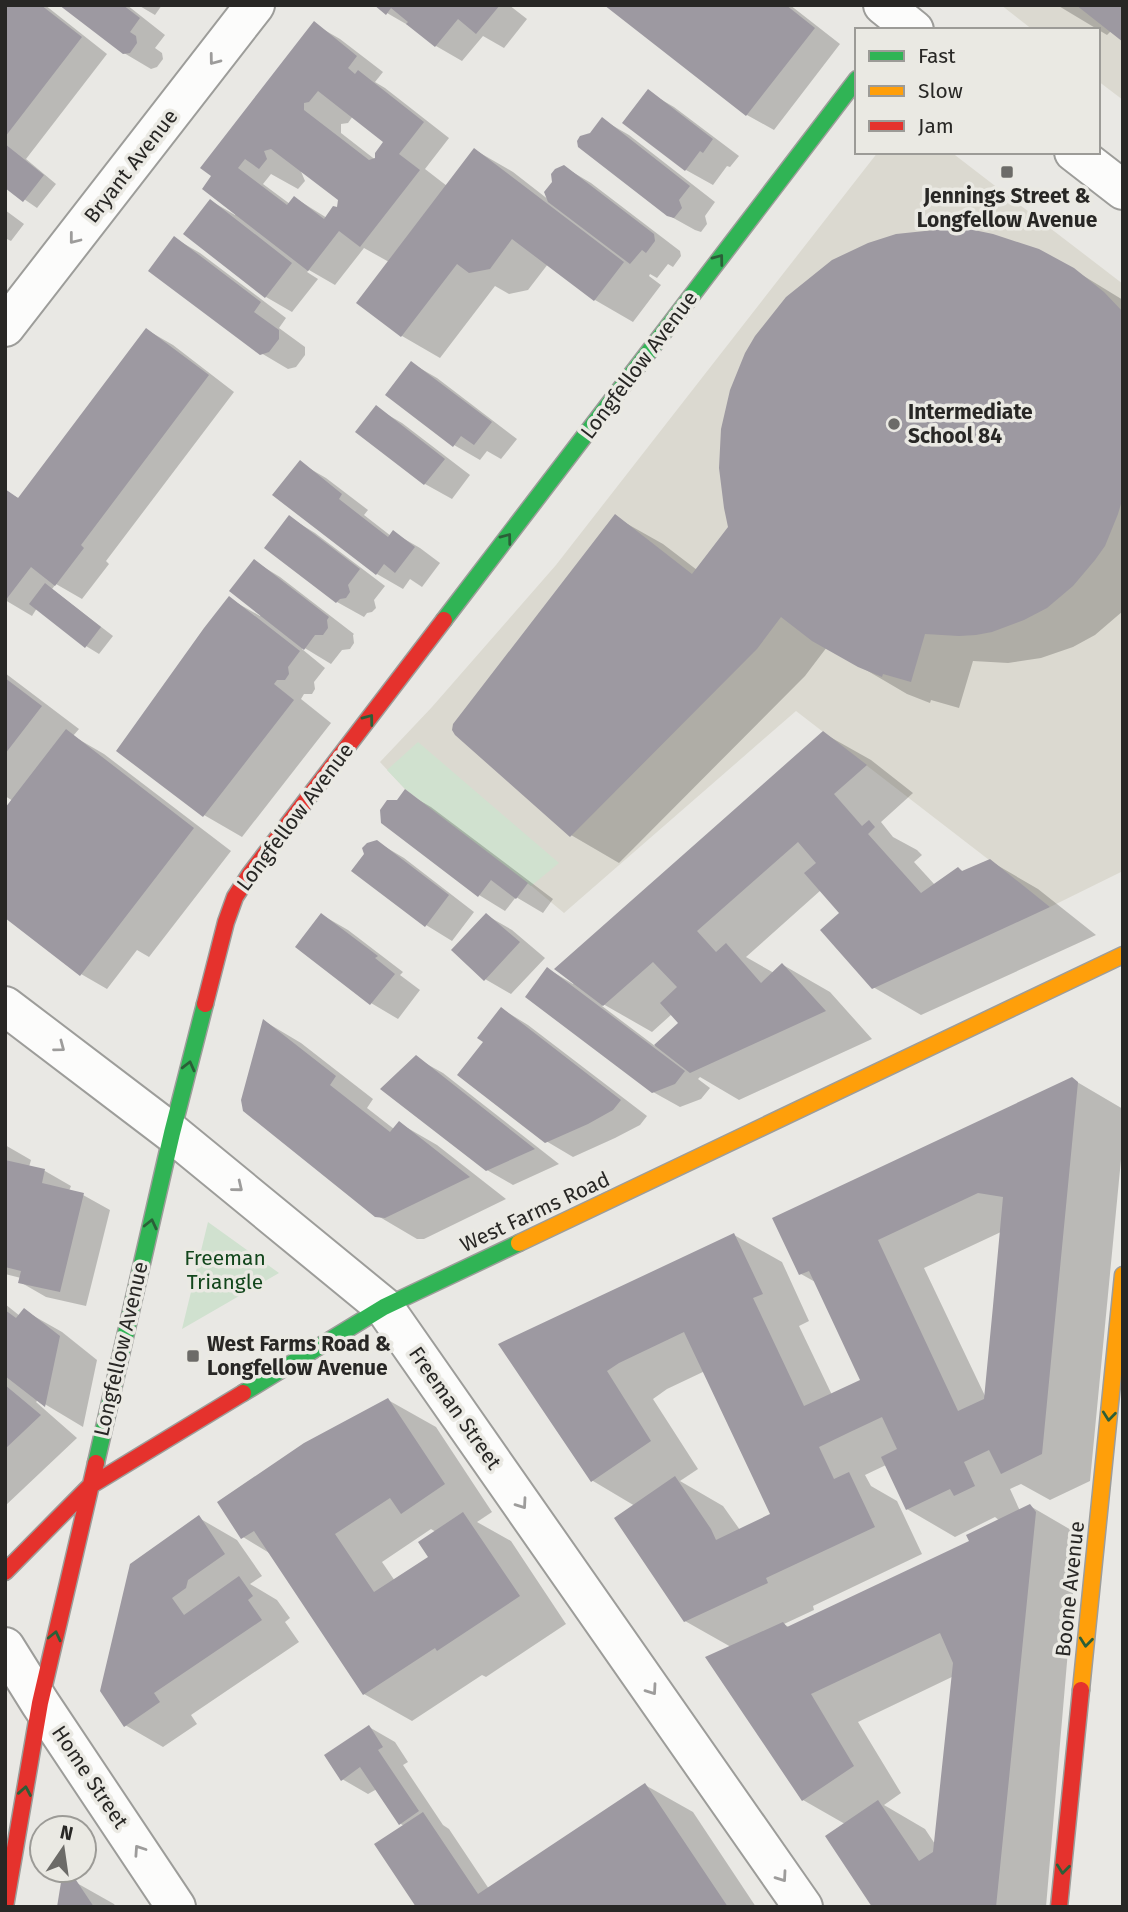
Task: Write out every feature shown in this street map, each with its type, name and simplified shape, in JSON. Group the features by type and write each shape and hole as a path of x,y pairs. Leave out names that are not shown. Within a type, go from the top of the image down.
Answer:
{"street":[{"name":"Bryant Avenue","path":"5,327 255,5"},
{"name":"Longfellow Avenue","path":"5,1907 40,1703 172,1133 226,922 235,897 855,82"},
{"path":"1077,154 1123,190"},
{"name":"West Farms Road","path":"5,1572 90,1486 384,1307 1123,956"},
{"name":"Freeman Street","path":"5,1006 172,1133 384,1307 803,1907"},
{"name":"Boone Avenue","path":"1059,1907 1123,1275"},
{"name":"Home Street","path":"5,1647 177,1907"}],"shaded area":[{"path":"1001,5 1123,5 1123,100 1100,83 1100,28 1030,28"},
{"name":"Intermediate School 84","path":"876,154 954,154 1123,284 1123,871 1050,907 796,711 564,913 405,789 380,762 432,707 556,565"}],"green space":[{"path":"418,742 559,863 531,886 405,789 387,770"},
{"name":"Freeman Triangle","path":"208,1222 279,1273 182,1329"}],"building":[{"path":"5,5 41,5 82,37 5,137"},
{"path":"59,5 123,5 140,18 130,32 136,36 137,43 130,53 123,54"},
{"path":"374,5 500,5 476,34 458,19 435,47 391,8 386,15"},
{"path":"604,5 786,5 815,28 746,116"},
{"path":"1076,5 1123,5 1123,42"},
{"path":"314,21 357,56 348,68 355,74 358,70 424,122 399,154 420,170 360,247 339,231 308,271 202,189 211,176 200,168","holes":["318,91 383,142 375,153 375,158 369,160 304,110 304,103 309,102","271,149 338,200 337,207 333,206 324,219 294,196 287,205 238,168 245,159 259,169 267,159 264,151"]},
{"path":"648,89 713,139 685,171 622,123"},
{"path":"602,117 690,186 679,200 682,208 674,218 667,216 578,147 580,136 590,133"},
{"path":"5,144 44,175 23,202 5,188"},
{"path":"474,148 624,262 594,301 512,239 490,269 469,273 457,264 401,337 356,303"},
{"path":"564,165 654,234 655,241 646,253 642,250 630,264 548,202 544,192 552,182 551,174"},
{"path":"210,199 292,263 265,298 183,234"},
{"path":"944,229 993,234 1039,249 1074,268 1104,292 1123,312 1123,497 1105,546 1073,586 1047,608 1024,620 976,635 925,634 911,682 883,674 882,677 858,667 812,641 781,617 757,649 570,837 455,735 453,724 615,514 692,574 728,527 719,468 721,429 730,390 755,336 786,297 832,260 868,243 896,234"},
{"path":"174,236 261,302 254,312 279,330 279,339 269,352 260,355 148,271"},
{"path":"146,328 209,375 81,545 84,548 55,586 31,567 5,601 5,489 18,498"},
{"path":"411,361 492,422 474,445 461,436 453,447 385,395"},
{"path":"376,405 445,459 424,485 355,432"},
{"path":"300,460 342,494 339,499 388,537 393,530 415,547 395,573 384,564 376,575 272,495"},
{"path":"289,515 360,569 348,585 350,592 346,598 336,603 264,548"},
{"path":"254,559 329,617 328,628 323,635 315,635 304,650 229,591"},
{"path":"45,583 101,627 85,648 29,604"},
{"path":"229,596 300,651 288,667 289,674 285,680 277,680 274,684 294,700 203,817 116,751"},
{"path":"5,678 42,706 5,754"},
{"path":"66,729 194,828 80,976 5,918 5,808"},
{"path":"823,731 867,765 834,794 862,826 869,820 875,827 868,834 921,893 958,867 962,871 990,859 1050,907 872,989 820,930 839,913 804,873 816,863 798,842 697,931 716,952 726,943 761,983 782,963 826,1011 690,1073 654,1045 678,1023 660,1003 677,987 653,962 603,1006 554,969"},
{"path":"405,789 528,883 516,899 491,880 478,897 381,823 380,810 387,800 397,800"},
{"path":"377,840 449,895 425,927 351,871 364,854 362,848"},
{"path":"321,913 378,956 375,958 395,974 370,1005 295,947"},
{"path":"486,913 520,942 484,981 451,950"},
{"path":"547,967 685,1071 675,1084 652,1093 525,997"},
{"path":"501,1007 621,1100 613,1110 545,1143 457,1075 483,1042 477,1038"},
{"path":"263,1019 336,1076 330,1085 390,1132 399,1121 470,1177 385,1218 375,1217 243,1111 241,1100"},
{"path":"416,1055 535,1149 486,1171 380,1089"},
{"path":"1072,1077 1078,1082 1042,1454 1001,1474 989,1450 964,1462 975,1486 954,1496 950,1489 906,1510 881,1457 897,1449 882,1417 850,1432 819,1447 834,1479 849,1472 875,1527 766,1578 768,1583 684,1622 614,1518 675,1476 716,1540 770,1514 684,1332 607,1371 651,1441 591,1482 498,1344 734,1233 763,1294 753,1298 804,1406 860,1380 809,1271 799,1275 772,1218","holes":["978,1193 1003,1197 984,1399 958,1411 878,1240"]},
{"path":"5,1160 45,1169 42,1183 84,1193 60,1292 18,1283 21,1271 5,1267"},
{"path":"24,1308 60,1336 45,1407 5,1376 5,1310 16,1318"},
{"path":"5,1385 41,1415 5,1449"},
{"path":"388,1398 445,1484 401,1514 390,1498 335,1534 374,1592 428,1557 418,1542 463,1512 520,1596 437,1651 435,1648 363,1695 254,1531 241,1539 217,1502 304,1443"},
{"path":"1030,1504 1036,1512 996,1907 872,1907 825,1836 878,1800 919,1861 933,1852 953,1663 940,1633 811,1694 854,1766 802,1801 705,1657 783,1622 787,1627 969,1541 966,1535"},
{"path":"199,1515 225,1554 188,1580 186,1588 172,1598 184,1615 239,1576 253,1596 248,1600 262,1620 154,1693 160,1702 124,1727 100,1691 130,1564"},
{"path":"369,1725 383,1747 378,1750 419,1811 399,1825 360,1767 341,1781 324,1755"},
{"path":"645,1783 728,1907 416,1907 374,1844 423,1812 478,1894"},
{"path":"61,1884 79,1884 94,1907 57,1907"}],"traffic: fast":[{"path":"444,620 855,82"},
{"path":"96,1463 172,1133 205,1004"},
{"path":"243,1393 384,1307 519,1243"}],"traffic: slow":[{"path":"519,1243 1123,955"},
{"path":"1081,1690 1123,1275"}],"traffic: jam":[{"path":"205,1004 235,897 444,620"},
{"path":"5,1572 90,1486 243,1393"},
{"path":"5,1907 40,1703 96,1463"},
{"path":"1059,1907 1081,1690"}],"place":[{"name":"Jennings Street & Longfellow Avenue","path":"1007,172"},
{"name":"Intermediate School 84","path":"894,424"},
{"name":"West Farms Road & Longfellow Avenue","path":"193,1356"}]}
